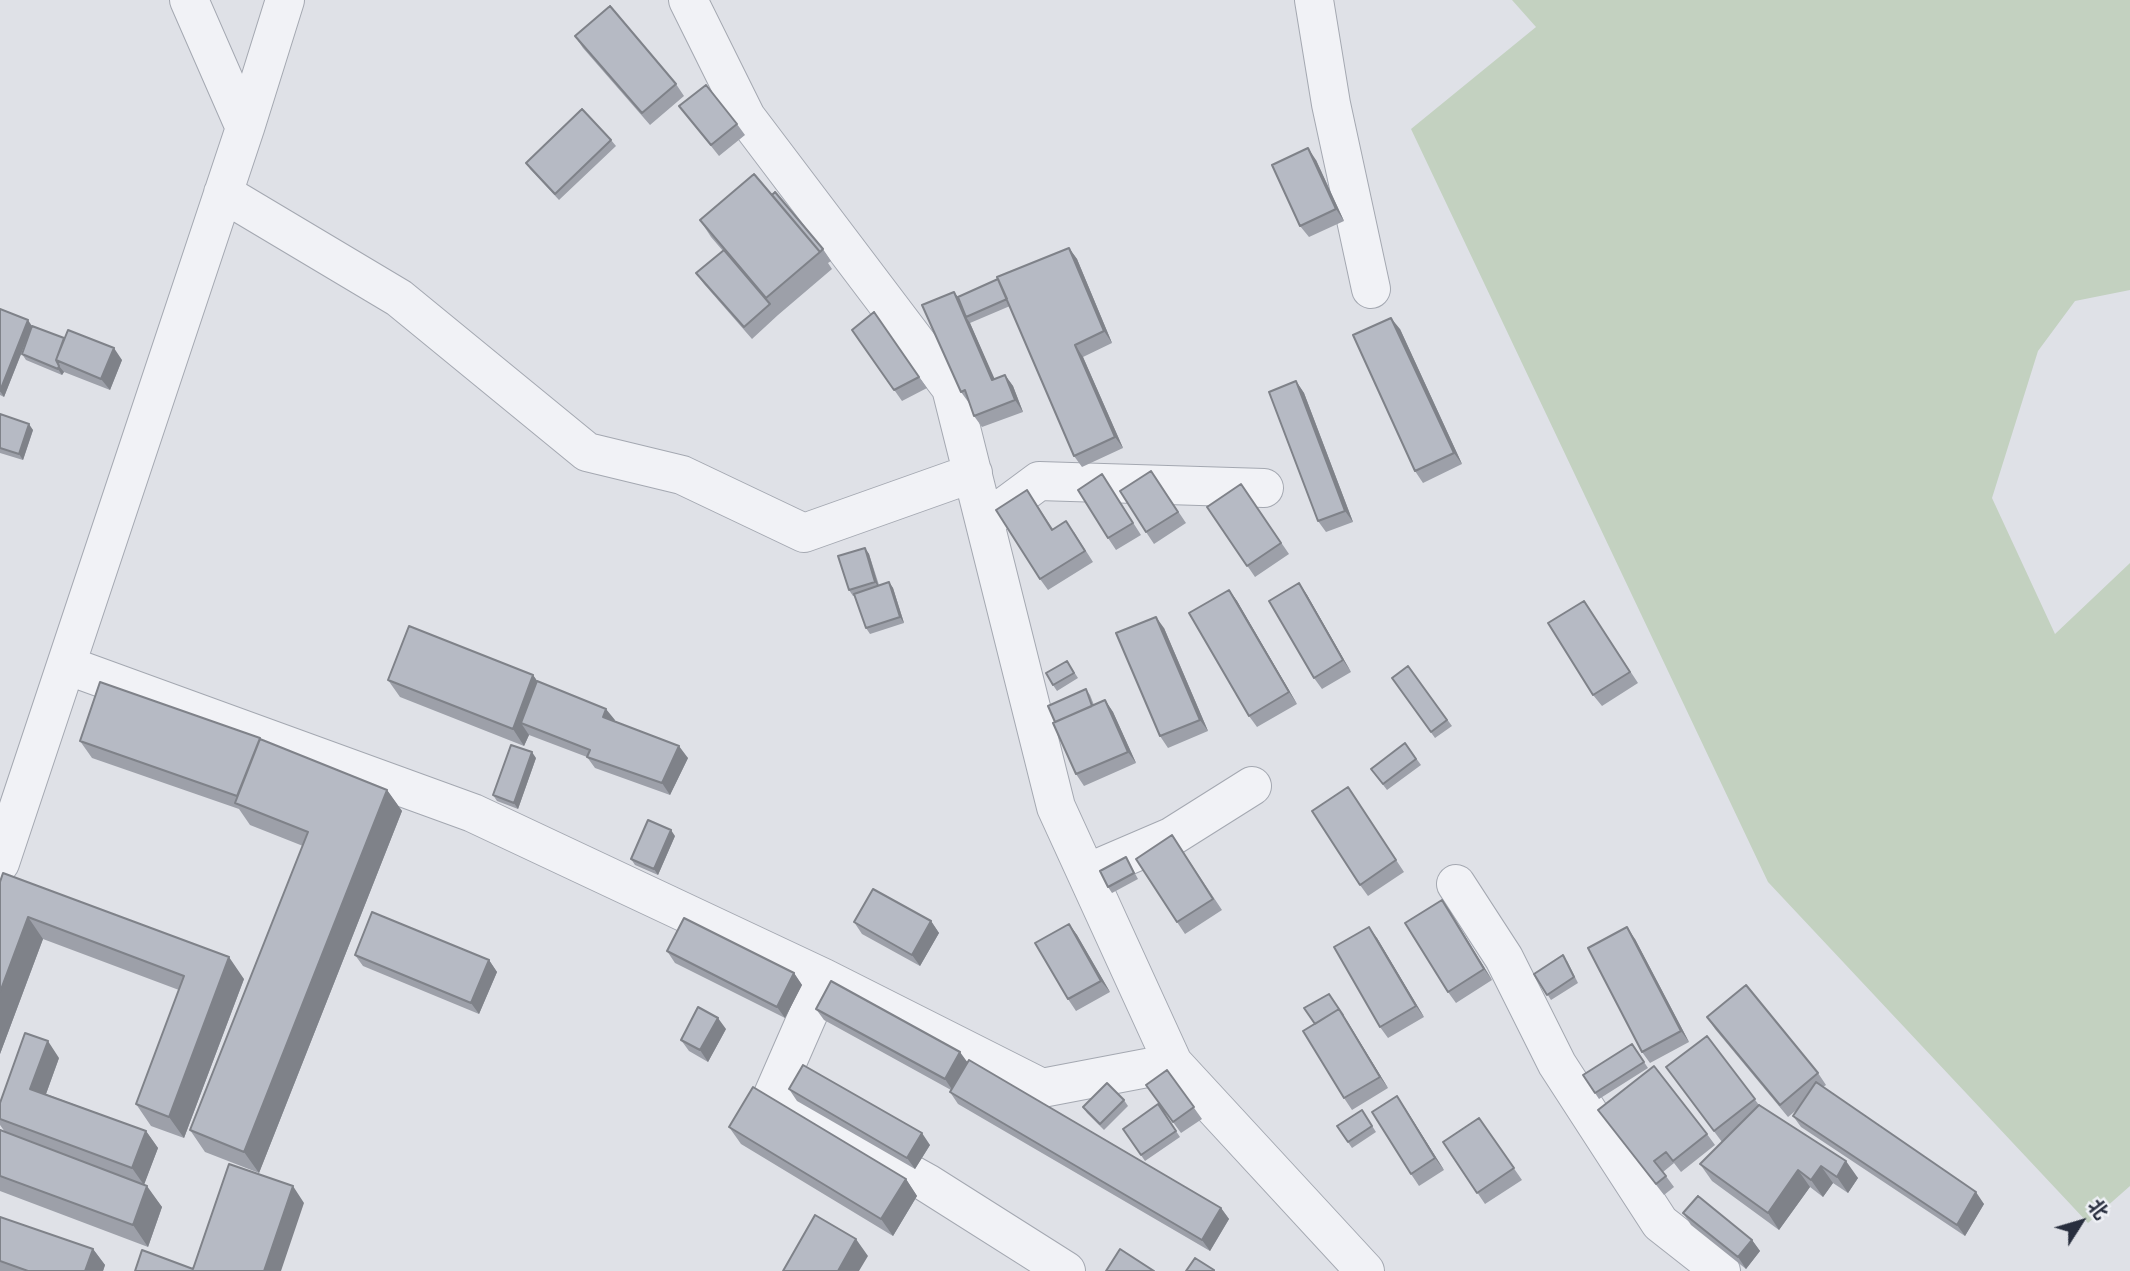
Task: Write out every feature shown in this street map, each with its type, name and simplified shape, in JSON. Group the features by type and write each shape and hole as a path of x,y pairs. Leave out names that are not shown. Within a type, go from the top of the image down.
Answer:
{"street":[{"path":"189,0 245,128"},
{"path":"0,863 245,128 285,0"},
{"path":"688,0 746,117 951,388 1056,807 1174,1063 1365,1271"},
{"path":"1314,0 1331,104 1371,289"},
{"path":"223,193 399,298 587,452 682,475 804,533 973,473"},
{"path":"985,521 1039,481 1264,488"},
{"path":"66,665 473,813 824,978 1042,1088 1174,1063"},
{"path":"1087,873 1171,837 1252,786"},
{"path":"1456,884 1504,958 1557,1064 1660,1223 1721,1271"},
{"path":"824,978 772,1097 927,1183 1066,1271"}],"green space":[{"path":"1512,0 2130,0 2130,290 2075,301 2038,351 1992,498 2055,634 2130,563 2130,1186 2088,1223 1768,882 1411,129 1536,27"}],"building":[{"path":"610,6 676,84 642,113 575,36"},
{"path":"706,85 737,124 711,145 679,106"},
{"path":"582,109 611,140 555,194 526,163"},
{"path":"1308,148 1336,209 1300,226 1272,165"},
{"path":"754,174 820,252 766,298 700,220"},
{"path":"775,192 823,249 820,252 772,195"},
{"path":"1069,248 1104,331 1075,345 1115,437 1074,456 997,277"},
{"path":"724,250 770,304 744,327 696,273"},
{"path":"998,279 1007,299 966,317 958,297"},
{"path":"954,292 992,380 1005,375 1015,400 974,416 965,390 961,392 922,305"},
{"path":"0,309 28,320 0,391"},
{"path":"874,312 919,377 894,390 852,330"},
{"path":"1391,318 1454,453 1415,471 1353,335"},
{"path":"32,326 64,338 56,360 58,369 22,354"},
{"path":"68,330 114,348 101,379 56,360"},
{"path":"1296,381 1345,511 1318,521 1269,392"},
{"path":"0,414 29,424 19,454 0,448"},
{"path":"1151,471 1178,512 1146,532 1120,491"},
{"path":"1102,474 1133,523 1108,538 1078,490"},
{"path":"1241,484 1281,543 1247,566 1207,507"},
{"path":"1027,490 1052,530 1066,521 1085,551 1040,579 996,510"},
{"path":"865,548 875,582 849,590 838,556"},
{"path":"889,582 900,617 866,628 854,594"},
{"path":"1299,583 1343,660 1314,678 1269,601"},
{"path":"1229,590 1289,692 1249,716 1189,613"},
{"path":"1584,601 1630,672 1593,695 1548,623"},
{"path":"1156,617 1200,720 1160,736 1116,633"},
{"path":"409,626 533,675 513,729 388,680"},
{"path":"1067,661 1074,673 1053,685 1046,673"},
{"path":"1408,666 1447,720 1431,732 1392,678"},
{"path":"537,681 606,709 603,717 679,746 662,783 587,757 590,750 521,723"},
{"path":"100,682 260,738 237,796 80,741"},
{"path":"1086,689 1092,706 1055,722 1048,706"},
{"path":"1105,700 1128,752 1076,774 1053,723"},
{"path":"260,739 387,790 244,1152 190,1130 308,832 235,803"},
{"path":"1405,743 1416,759 1383,784 1371,769"},
{"path":"511,745 532,752 514,803 493,795"},
{"path":"1348,787 1396,860 1360,885 1312,811"},
{"path":"648,820 671,830 654,869 631,859"},
{"path":"1172,835 1213,899 1177,922 1136,859"},
{"path":"1126,857 1134,873 1108,887 1100,871"},
{"path":"3,873 229,957 169,1117 136,1104 184,976 28,917 0,992 0,882"},
{"path":"873,889 931,921 912,955 854,922"},
{"path":"1442,900 1484,969 1448,992 1405,923"},
{"path":"372,912 489,960 471,1003 355,955"},
{"path":"684,918 794,973 777,1007 667,951"},
{"path":"1069,924 1101,981 1068,999 1035,943"},
{"path":"1369,927 1416,1006 1380,1027 1334,947"},
{"path":"1627,927 1681,1031 1642,1052 1588,948"},
{"path":"1563,955 1574,977 1547,995 1534,974"},
{"path":"831,981 960,1052 945,1079 816,1009"},
{"path":"1746,985 1818,1073 1780,1105 1707,1017"},
{"path":"1329,994 1339,1009 1315,1024 1304,1008"},
{"path":"698,1007 718,1018 700,1050 681,1040"},
{"path":"1339,1009 1380,1077 1344,1098 1303,1031"},
{"path":"25,1033 48,1041 30,1089 146,1131 132,1168 0,1119 0,1103"},
{"path":"1707,1036 1755,1099 1714,1131 1666,1067"},
{"path":"1632,1044 1644,1062 1595,1093 1583,1075"},
{"path":"969,1060 1221,1208 1202,1240 950,1092"},
{"path":"803,1065 922,1133 907,1158 789,1089"},
{"path":"1654,1066 1707,1134 1673,1161 1666,1152 1654,1161 1666,1176 1656,1184 1598,1110"},
{"path":"1167,1070 1194,1107 1173,1122 1146,1085"},
{"path":"1816,1082 1976,1192 1957,1225 1793,1116"},
{"path":"1107,1083 1124,1100 1100,1124 1083,1107"},
{"path":"753,1087 906,1179 881,1219 729,1127"},
{"path":"1397,1096 1435,1158 1411,1174 1372,1112"},
{"path":"1158,1104 1176,1131 1141,1155 1123,1129"},
{"path":"1759,1105 1846,1161 1837,1177 1821,1166 1811,1180 1798,1170 1768,1213 1700,1164"},
{"path":"1362,1110 1372,1126 1348,1142 1337,1126"},
{"path":"1479,1118 1514,1168 1477,1193 1443,1142"},
{"path":"0,1130 147,1186 133,1225 0,1176"},
{"path":"229,1164 293,1186 264,1271 135,1271 142,1250 193,1269"},
{"path":"1698,1196 1752,1240 1738,1257 1683,1213"},
{"path":"815,1215 856,1239 838,1271 783,1271"},
{"path":"0,1217 93,1249 85,1271 28,1271 0,1261"},
{"path":"1120,1249 1154,1271 1106,1271"},
{"path":"1195,1258 1214,1270 1214,1271 1186,1271"}]}
